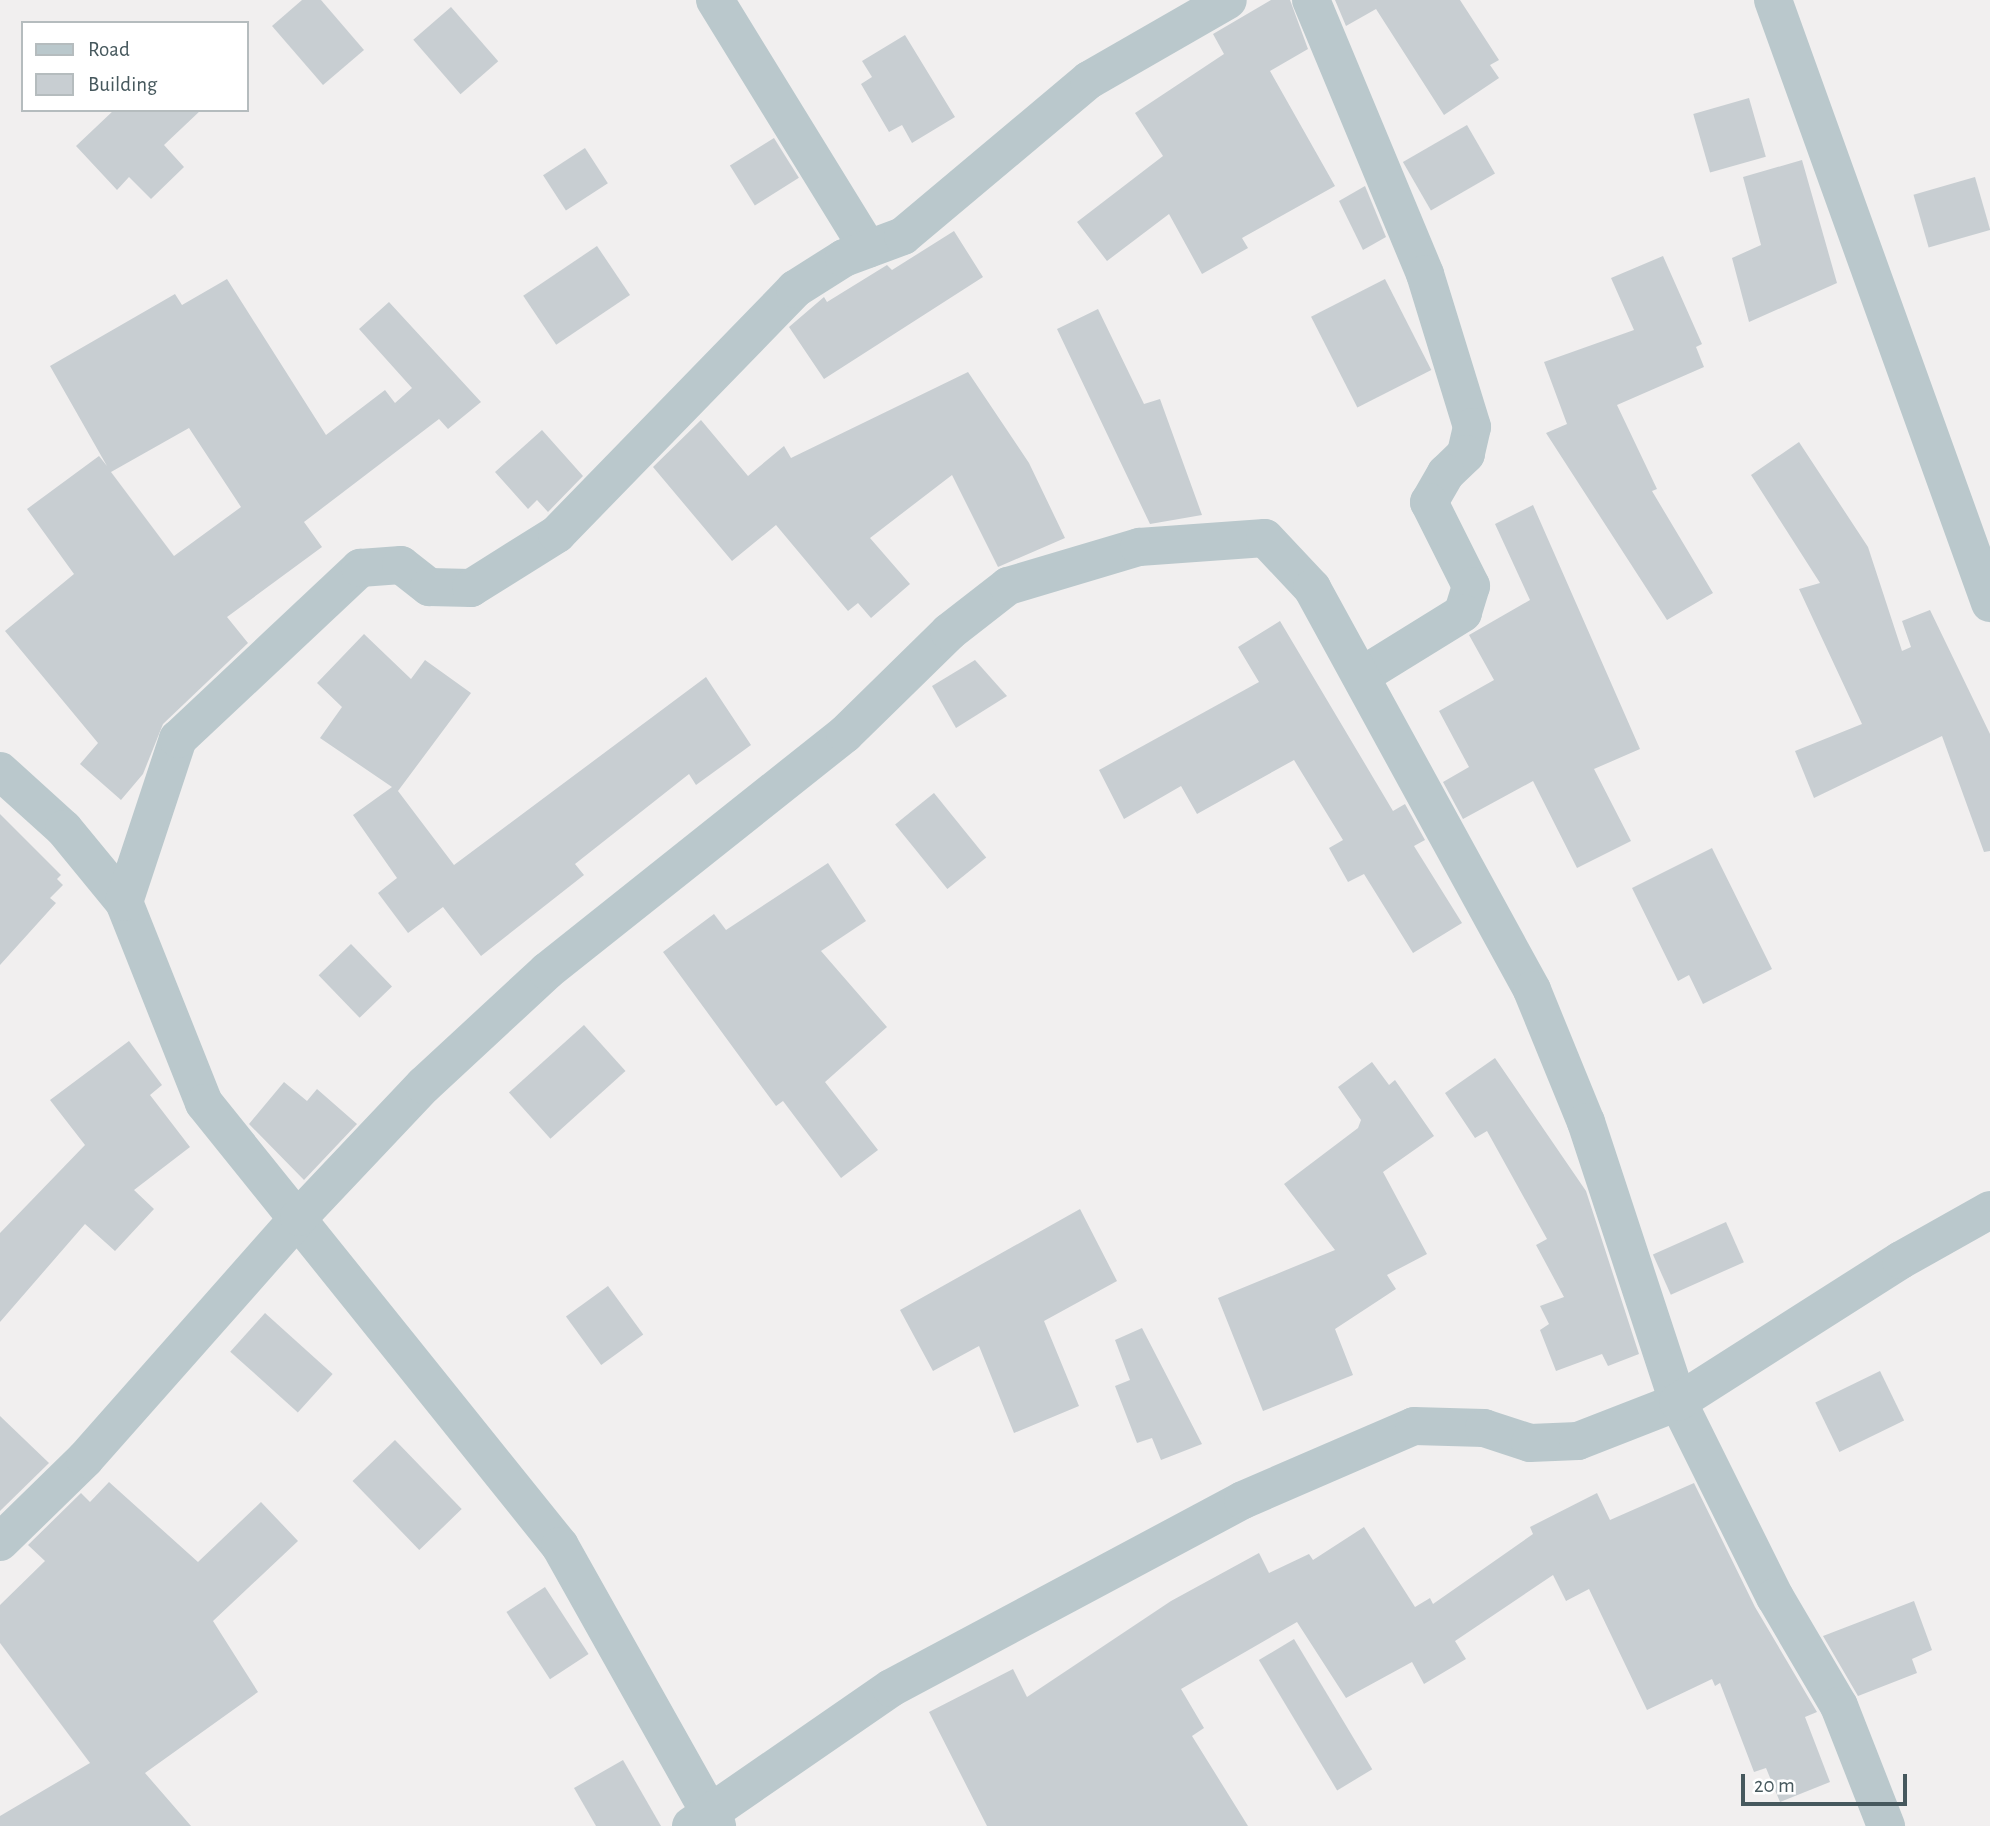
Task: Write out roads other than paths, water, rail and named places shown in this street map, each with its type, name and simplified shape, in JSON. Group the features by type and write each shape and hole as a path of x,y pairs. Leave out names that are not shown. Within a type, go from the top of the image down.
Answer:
{"street":[{"path":"715,0 867,249"},
{"path":"124,902 178,739 360,568 401,565 429,587 471,589 546,541 795,289 867,249 903,236 1089,80 1228,0"},
{"path":"1311,0 1425,274 1472,427 1466,454 1446,473 1429,502 1471,586 1463,614 1361,676"},
{"path":"1773,0 1990,603"},
{"path":"0,1542 85,1459 299,1217 424,1085 547,971 845,734 948,632 1008,586 1139,547 1265,538 1312,588 1532,990 1586,1122 1678,1402 1775,1597 1839,1706 1886,1826"},
{"path":"0,771 64,830 124,902 205,1103 560,1546 705,1821 891,1688 1243,1500 1414,1426 1484,1428 1530,1443 1578,1441 1678,1402 1990,1210"}]}
